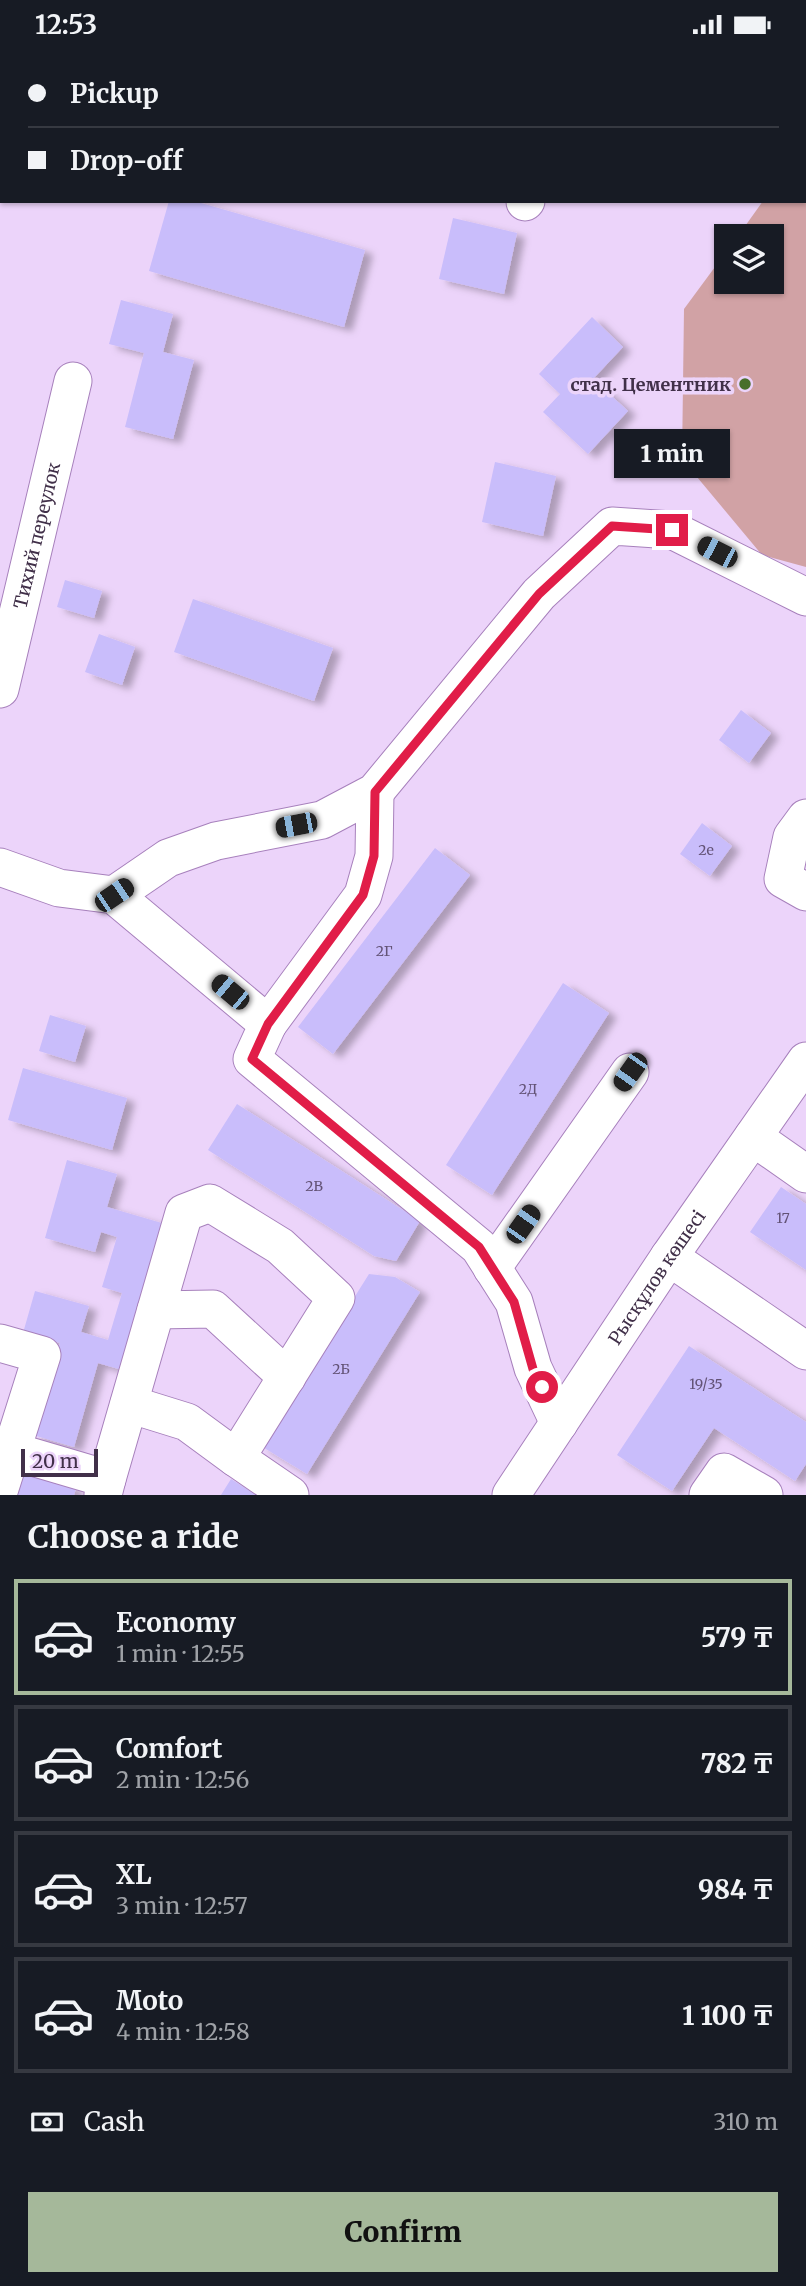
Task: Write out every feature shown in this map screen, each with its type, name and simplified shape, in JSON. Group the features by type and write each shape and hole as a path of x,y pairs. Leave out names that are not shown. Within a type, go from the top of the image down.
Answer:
{"street":[{"name":"Тихий переулок","path":"0,689 73,381"},
{"path":"114,895 168,858 216,841 322,820 375,792 539,594 612,526 672,530 806,597"},
{"path":"375,792 374,856 363,895 268,1024 252,1059 479,1247 514,1302 533,1369 559,1423"},
{"path":"806,818 792,837 783,879 806,892"},
{"path":"0,867 58,888 114,895 268,1024"},
{"name":"Рысқұлов көшесі","path":"510,1495 669,1257 806,1062"},
{"path":"492,1268 630,1072"},
{"path":"753,1137 806,1174"},
{"path":"12,1451 105,1487 184,1213 210,1203 280,1246 336,1298 236,1458"},
{"path":"669,1257 806,1352"},
{"path":"156,1310 213,1309 287,1377"},
{"path":"0,1343 41,1355 0,1488"},
{"path":"129,1404 187,1422 290,1495"},
{"path":"708,1495 724,1472 764,1495"}],"shaded area":[{"name":"стад. Цементник","path":"762,203 806,203 806,567 762,555 682,459 684,309 714,268 714,294 784,294 784,224 747,224"}],"building":[{"path":"168,203 201,203 365,250 344,327 149,271"},
{"path":"453,218 517,233 504,294 439,279"},
{"path":"121,300 173,314 163,352 194,360 173,439 125,427 144,353 109,344"},
{"path":"592,317 623,347 593,379 628,411 588,454 543,412 560,394 539,374"},
{"path":"495,462 556,476 543,536 482,522"},
{"path":"65,580 102,591 94,618 57,607"},
{"path":"193,599 333,648 314,701 174,652"},
{"path":"99,634 135,647 122,685 85,672"},
{"path":"741,710 771,733 749,763 719,740"},
{"path":"702,823 732,846 710,876 680,854"},
{"path":"435,848 470,875 333,1054 298,1027"},
{"path":"563,983 609,1013 492,1195 446,1165"},
{"path":"50,1015 86,1026 75,1062 39,1051"},
{"path":"23,1068 127,1098 112,1150 8,1120"},
{"path":"237,1104 420,1221 396,1261 374,1256 208,1150"},
{"path":"67,1160 117,1174 107,1207 172,1226 129,1372 98,1363 74,1447 33,1435 60,1343 23,1333 35,1291 89,1306 81,1332 108,1340 122,1293 102,1287 117,1237 101,1232 95,1252 45,1238"},
{"path":"781,1187 806,1204 806,1270 750,1232"},
{"path":"369,1274 395,1277 420,1292 307,1474 261,1446"},
{"path":"689,1346 806,1422 806,1464 795,1481 714,1428 672,1491 617,1455"},
{"path":"20,1472 76,1488 74,1495 13,1495"},
{"path":"231,1479 256,1495 221,1495"}],"place":[{"name":"стад. Цементник","path":"745,384"}],"route":[{"path":"542,1387 533,1369 514,1302 479,1247 252,1059 268,1024 363,895 374,856 375,792 539,594 612,526 672,530"}]}
